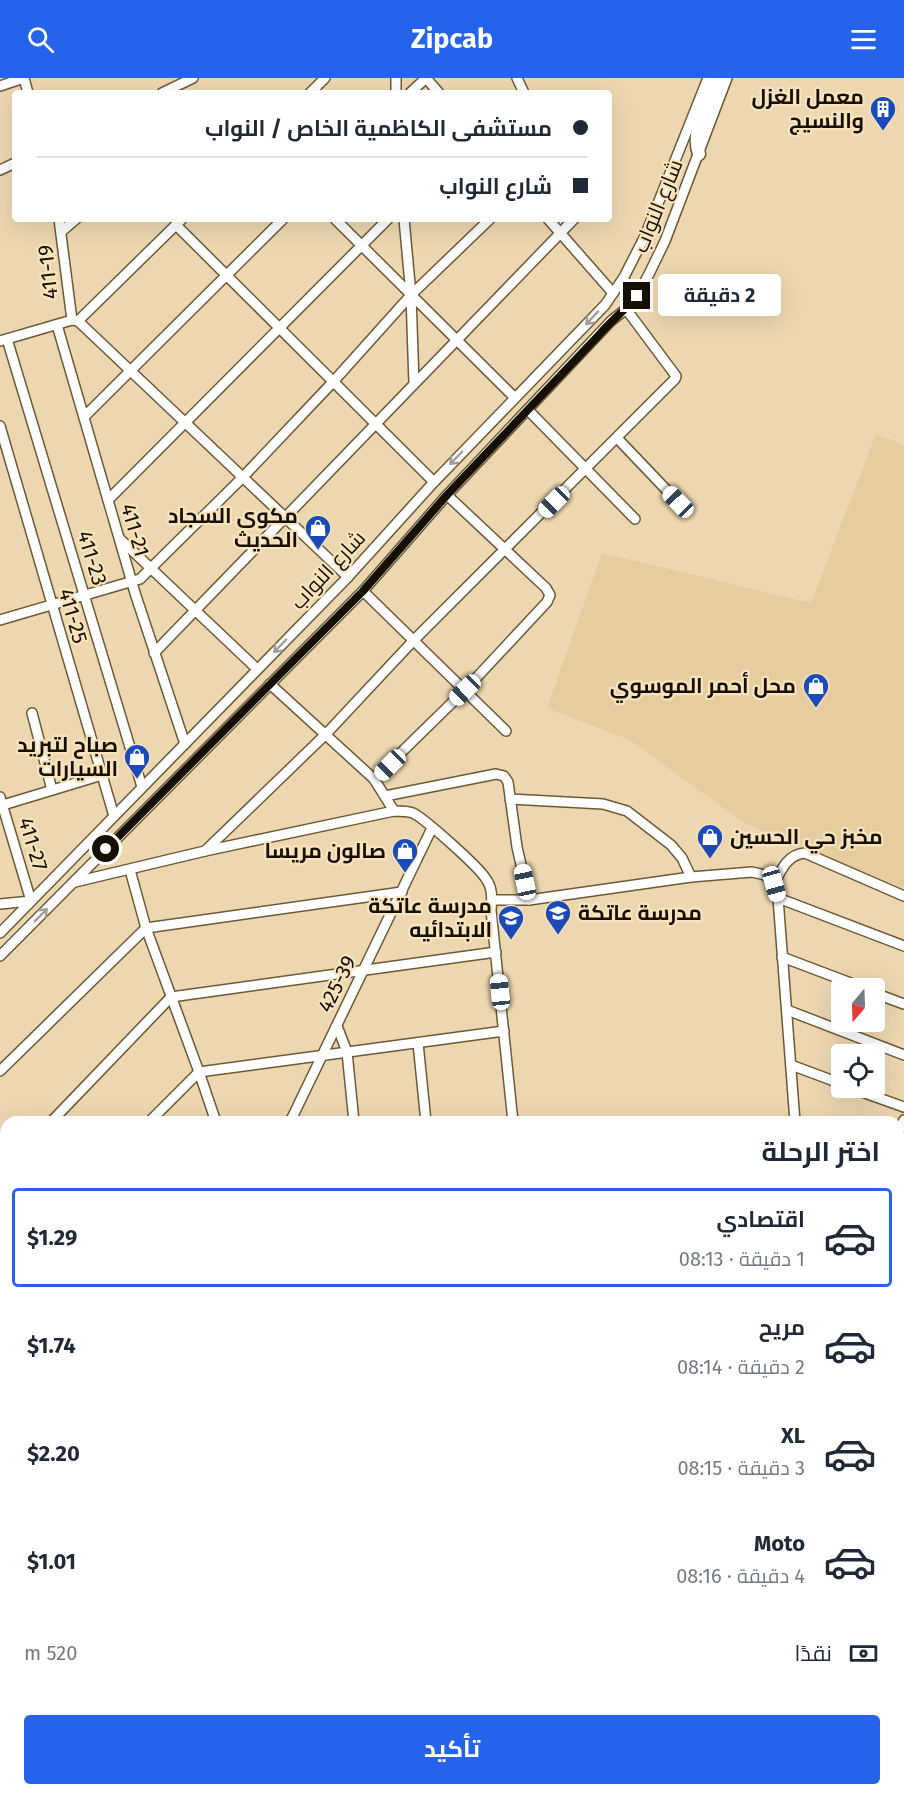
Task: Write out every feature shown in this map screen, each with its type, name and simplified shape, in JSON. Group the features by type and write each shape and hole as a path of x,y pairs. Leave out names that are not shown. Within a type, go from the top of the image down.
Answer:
{"main road":[{"path":"699,154 695,144 698,128 719,78"}],"street":[{"path":"0,86 24,78"},
{"path":"313,90 325,78"},
{"path":"413,90 426,78 436,90"},
{"name":"شارع النواب","path":"0,933 348,577 434,482 595,316 613,293 645,236 708,78"},
{"name":"شارع النواب","path":"0,956 363,591 447,495 637,296 664,241 727,78"},
{"path":"168,90 189,80"},
{"name":"411-19","path":"60,222 75,321"},
{"path":"62,231 72,222"},
{"path":"4,340 75,321 179,222 226,275 434,482"},
{"path":"84,417 280,222"},
{"path":"338,222 515,398"},
{"path":"108,500 385,222"},
{"path":"404,222 411,295 414,384"},
{"path":"0,620 140,579 243,477 411,295 487,222"},
{"path":"551,222 613,293"},
{"path":"154,653 571,222"},
{"path":"631,264 649,274"},
{"path":"205,851 326,734 413,641 586,471 675,379 676,376 626,309"},
{"path":"75,321 130,370 348,577"},
{"name":"411-21","path":"57,325 118,537 185,744"},
{"name":"411-23","path":"4,340 85,596 142,787"},
{"path":"528,411 635,519"},
{"name":"411-25","path":"0,426 114,816"},
{"path":"617,438 678,502"},
{"path":"374,780 465,690 550,596 546,588 447,495"},
{"path":"118,537 257,669"},
{"path":"363,591 506,731"},
{"path":"270,684 374,780 394,811"},
{"path":"32,713 52,790"},
{"path":"385,796 496,774 504,776 529,900"},
{"path":"1,801 52,790 102,775"},
{"path":"510,799 603,804 627,811 671,845 682,858 691,877"},
{"name":"411-27","path":"1,801 31,901"},
{"path":"73,882 394,811 412,813 475,866 491,888 491,910 512,1116"},
{"name":"425-39","path":"293,1116 432,828"},
{"path":"774,884 791,858 798,853 805,853 904,896"},
{"path":"130,870 146,928 214,1116"},
{"path":"492,900 529,900 691,877 752,872 765,875 774,884 778,898 795,1116"},
{"path":"0,1071 146,928 402,892"},
{"path":"778,898 904,946"},
{"path":"0,904 31,901"},
{"path":"57,1116 171,997 496,952"},
{"path":"782,957 838,978"},
{"path":"885,997 904,1004"},
{"path":"786,1010 904,1055"},
{"path":"337,1026 347,1052 353,1116"},
{"path":"155,1116 200,1072 504,1031"},
{"path":"418,1043 425,1116"},
{"path":"791,1065 831,1080"},
{"path":"879,1098 904,1107"}],"shaded area":[{"path":"876,434 904,445 904,888 744,823 630,740 547,708 602,553 811,603"}],"place":[{"name":"معمل الغزل والنسيج","path":"883,132"},
{"name":"مكوى السجاد الحديث","path":"318,551"},
{"name":"محل أحمر الموسوي","path":"816,709"},
{"name":"صباح لتبريد السيارات","path":"137,780"},
{"name":"مخبز حي الحسين","path":"710,860"},
{"name":"صالون مريسا","path":"405,874"},
{"name":"مدرسة عاتكة","path":"558,936"},
{"name":"مدرسة عاتكة الابتدائيه","path":"511,941"}],"route":[{"path":"106,849 363,591 447,495 637,296"}]}
